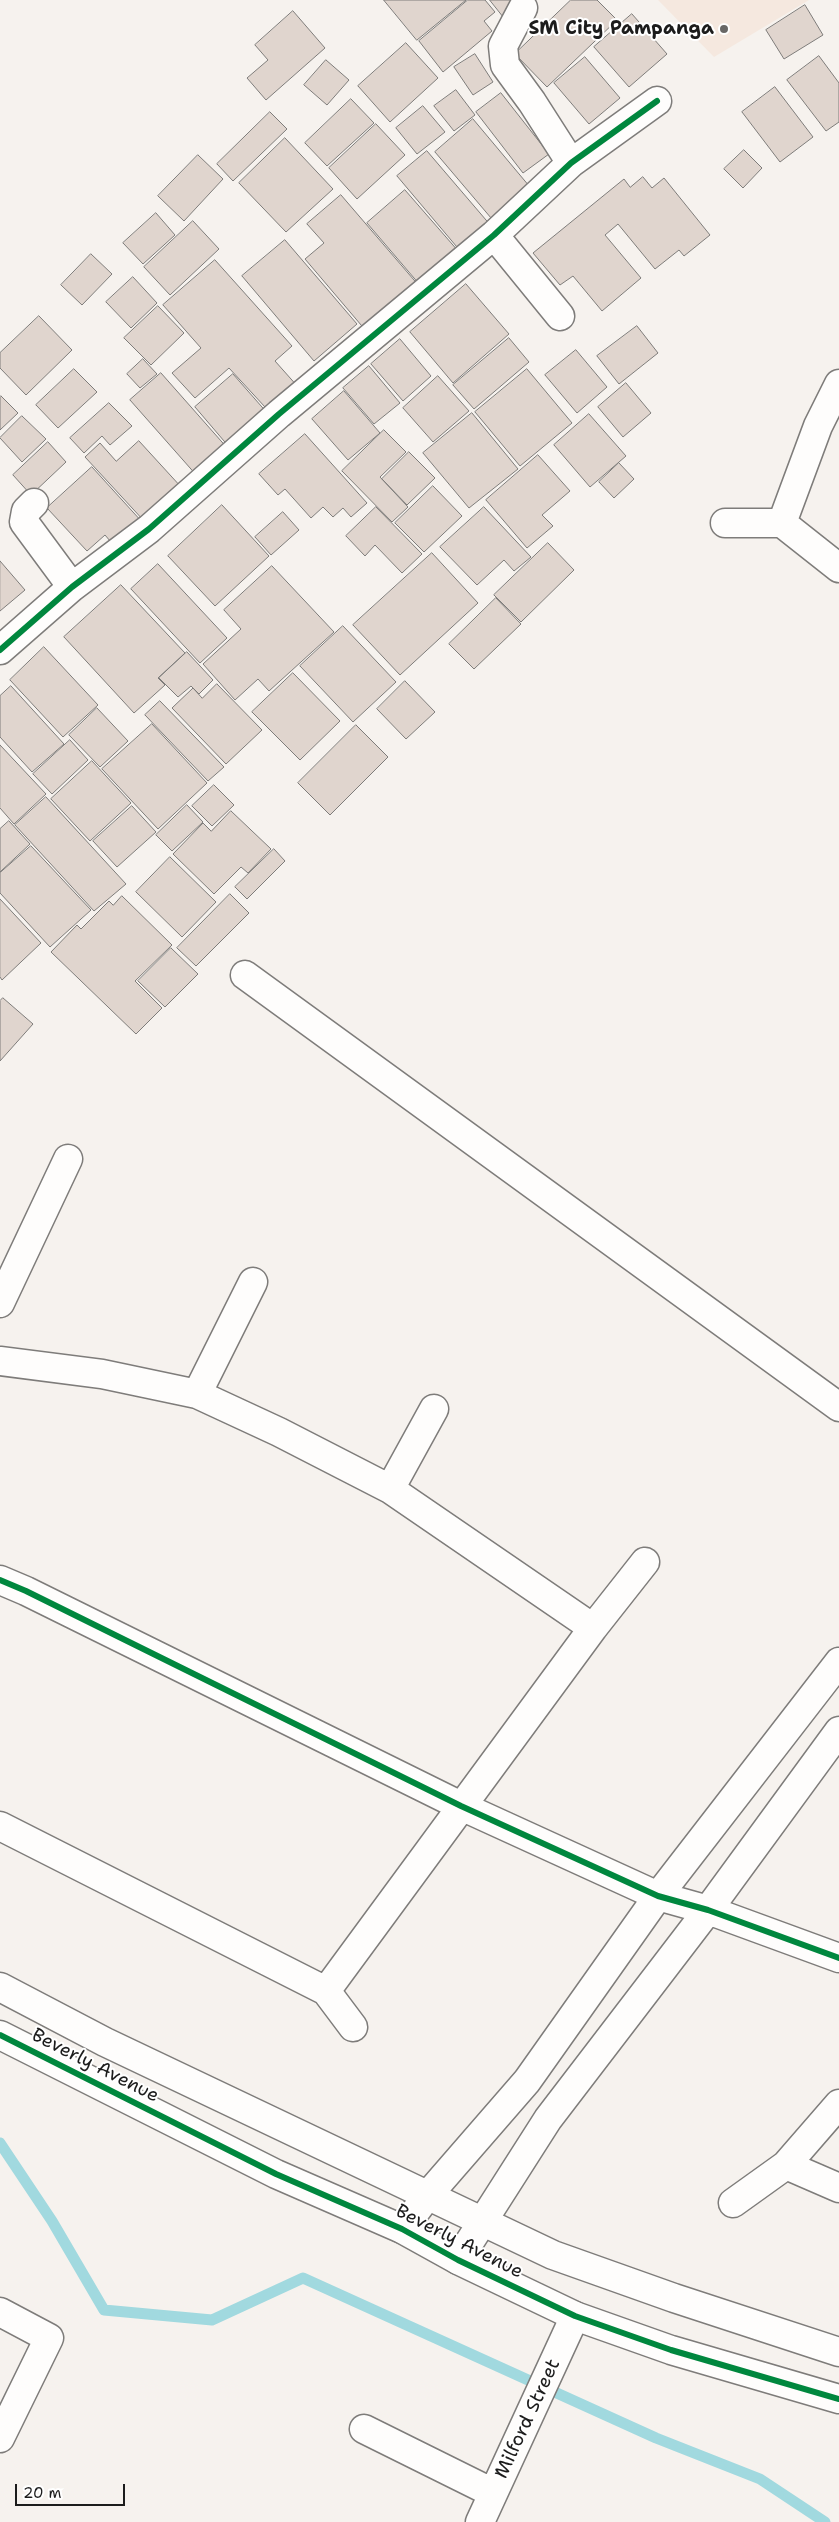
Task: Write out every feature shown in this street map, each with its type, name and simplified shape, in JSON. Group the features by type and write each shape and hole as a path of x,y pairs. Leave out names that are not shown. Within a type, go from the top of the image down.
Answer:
{"street":[{"path":"523,8 503,46 505,65 532,102 571,163"},
{"path":"0,650 72,586 149,529 279,414 494,235 571,163 657,101"},
{"path":"494,235 560,316"},
{"path":"782,523 818,426 839,384"},
{"path":"34,503 26,511 24,522 72,586"},
{"path":"725,523 782,523 839,568"},
{"path":"244,975 839,1407"},
{"path":"0,1303 68,1159"},
{"path":"197,1394 253,1282"},
{"path":"0,1361 102,1374 197,1394 279,1432 390,1489 593,1628"},
{"path":"390,1489 434,1409"},
{"path":"326,1991 593,1628 645,1562"},
{"path":"0,1580 26,1591 461,1806 658,1896 708,1910 839,1958"},
{"path":"402,2229 428,2194 528,2081 658,1896 839,1662"},
{"path":"458,2260 548,2119 708,1910 839,1731"},
{"path":"0,1826 326,1991 353,2028"},
{"name":"Beverly Avenue","path":"0,1986 105,2042 553,2255 674,2298 839,2352"},
{"name":"Beverly Avenue","path":"0,2035 276,2174 402,2229 458,2260 575,2316 672,2350 839,2399"},
{"path":"733,2203 786,2165 839,2104"},
{"path":"786,2165 839,2188"},
{"path":"0,2312 49,2338 0,2438"},
{"name":"Milford Street","path":"480,2522 575,2316"},
{"path":"364,2429 493,2494"}],"shaded area":[{"name":"SM City Pampanga","path":"658,0 809,0 714,57"}],"building":[{"path":"384,0 466,0 417,40"},
{"path":"468,0 485,0 495,12 484,21 492,31 443,72 419,41"},
{"path":"490,0 530,0 506,20"},
{"path":"571,0 597,0 617,20 547,87 515,54"},
{"path":"805,5 823,35 784,59 766,30"},
{"path":"293,11 325,48 266,100 247,78 268,60 255,45"},
{"path":"632,14 667,54 629,87 594,47"},
{"path":"406,43 438,78 390,122 358,86"},
{"path":"475,54 493,82 473,95 454,67"},
{"path":"819,56 839,83 839,122 826,131 787,80"},
{"path":"585,57 620,98 589,124 554,83"},
{"path":"326,60 349,80 327,105 304,85"},
{"path":"775,87 813,137 780,162 742,112"},
{"path":"456,90 475,115 454,131 434,106"},
{"path":"501,93 549,154 523,173 476,112"},
{"path":"351,99 374,123 327,166 305,143"},
{"path":"423,106 445,132 417,154 396,128"},
{"path":"270,112 287,129 233,181 217,164"},
{"path":"473,119 535,193 497,225 435,152"},
{"path":"376,124 405,155 357,199 329,168"},
{"path":"285,138 333,189 286,232 239,183"},
{"path":"744,150 762,168 743,188 724,169"},
{"path":"427,151 492,227 462,253 397,176"},
{"path":"198,155 223,179 184,221 158,196"},
{"path":"643,177 652,188 664,178 710,235 684,256 679,250 655,269 618,224 605,235 641,278 602,311 573,276 560,285 533,253 624,179 630,187"},
{"path":"405,190 459,252 420,285 367,223"},
{"path":"341,195 420,287 367,332 305,259 324,243 307,224"},
{"path":"156,213 175,235 143,264 123,243"},
{"path":"193,221 219,249 170,295 144,267"},
{"path":"285,240 357,324 314,361 242,276"},
{"path":"91,254 112,274 82,305 61,285"},
{"path":"215,260 292,346 275,361 299,388 284,402 279,396 265,407 229,368 195,398 172,373 201,348 163,305"},
{"path":"133,277 157,303 131,328 106,302"},
{"path":"466,284 509,334 453,383 410,332"},
{"path":"158,306 184,333 151,365 124,338"},
{"path":"39,316 72,350 26,395 0,368 0,353"},
{"path":"637,326 658,353 619,384 597,356"},
{"path":"509,338 529,362 474,409 453,385"},
{"path":"400,339 431,376 403,401 371,364"},
{"path":"576,350 607,387 577,413 545,375"},
{"path":"143,359 157,374 140,388 127,374"},
{"path":"369,366 400,403 374,424 343,388"},
{"path":"74,369 97,392 58,428 36,405"},
{"path":"527,369 572,423 520,466 475,412"},
{"path":"161,373 229,450 198,477 130,400"},
{"path":"233,374 269,415 230,448 195,407"},
{"path":"438,376 469,411 433,442 403,408"},
{"path":"626,383 651,413 623,437 598,407"},
{"path":"344,391 380,433 348,460 312,419"},
{"path":"0,397 18,413 0,430"},
{"path":"109,403 132,426 110,445 102,436 84,453 70,438"},
{"path":"472,413 518,469 469,508 423,453"},
{"path":"589,414 626,456 590,487 554,445"},
{"path":"22,416 46,439 22,462 0,438"},
{"path":"384,430 406,452 380,477 408,507 392,522 342,471"},
{"path":"305,434 367,503 351,517 343,508 333,517 323,507 311,518 285,489 278,495 259,474"},
{"path":"139,441 182,488 145,522 85,457 100,443 116,461"},
{"path":"48,442 66,462 31,495 13,475"},
{"path":"409,452 435,478 407,505 382,479"},
{"path":"538,455 570,491 542,515 553,526 527,548 486,500"},
{"path":"619,463 634,479 614,498 599,482"},
{"path":"92,467 143,523 116,548 105,535 87,551 47,508"},
{"path":"433,486 462,516 424,552 395,523"},
{"path":"222,505 269,556 215,606 168,556"},
{"path":"376,507 422,554 402,573 375,545 365,556 346,536"},
{"path":"484,507 531,557 514,571 504,560 477,585 440,547"},
{"path":"283,512 299,530 271,555 255,537"},
{"path":"548,543 574,570 521,622 494,595"},
{"path":"432,553 478,603 400,675 353,625"},
{"path":"0,561 25,590 0,611"},
{"path":"158,564 227,638 200,663 131,589"},
{"path":"272,566 334,632 269,691 258,679 235,700 203,664 241,629 224,610"},
{"path":"121,585 185,653 158,678 165,685 134,713 64,637"},
{"path":"496,598 521,624 474,669 449,644"},
{"path":"343,626 396,682 353,722 300,666"},
{"path":"44,647 98,705 63,737 10,680"},
{"path":"187,652 213,680 199,694 191,686 178,697 159,678"},
{"path":"293,673 340,721 300,760 252,712"},
{"path":"405,681 435,712 406,739 377,709"},
{"path":"217,684 262,730 226,764 172,708 193,688 202,698"},
{"path":"11,686 64,744 32,772 0,737 0,696"},
{"path":"160,701 224,767 208,781 145,715"},
{"path":"97,708 128,741 100,767 69,735"},
{"path":"152,724 207,783 158,829 102,769"},
{"path":"356,725 388,757 330,815 298,783"},
{"path":"70,740 88,760 52,794 33,774"},
{"path":"0,745 46,794 14,824 0,808"},
{"path":"92,761 131,803 90,841 51,799"},
{"path":"214,785 234,805 212,826 192,806"},
{"path":"46,797 126,884 94,911 15,825"},
{"path":"187,805 203,822 172,851 156,835"},
{"path":"132,806 156,832 117,867 93,841"},
{"path":"231,811 271,849 248,873 241,867 214,894 173,854 203,823 211,831"},
{"path":"9,821 30,844 0,872 0,829"},
{"path":"31,846 91,910 50,947 0,893 0,873"},
{"path":"274,849 285,861 247,899 235,887"},
{"path":"170,857 216,902 182,937 136,892"},
{"path":"230,894 249,913 196,966 177,948"},
{"path":"122,896 172,945 135,981 162,1008 136,1034 51,952 77,925 81,929 109,901 113,905"},
{"path":"0,899 41,943 2,980 0,977"},
{"path":"171,948 198,974 165,1007 138,981"},
{"path":"3,998 33,1024 0,1061 0,1001"}],"waterway":[{"path":"0,2143 52,2221 104,2310 212,2320 303,2278 656,2438 760,2479 825,2522"}],"cycle path":[{"path":"0,650 72,587 149,529 279,414 494,235 571,163 657,101"},
{"path":"0,1580 26,1591 461,1806 658,1896 708,1910 839,1958"},
{"path":"0,2035 276,2174 402,2229 458,2260 575,2316 671,2350 839,2399"}],"place":[{"name":"SM City Pampanga","path":"724,29"}]}
